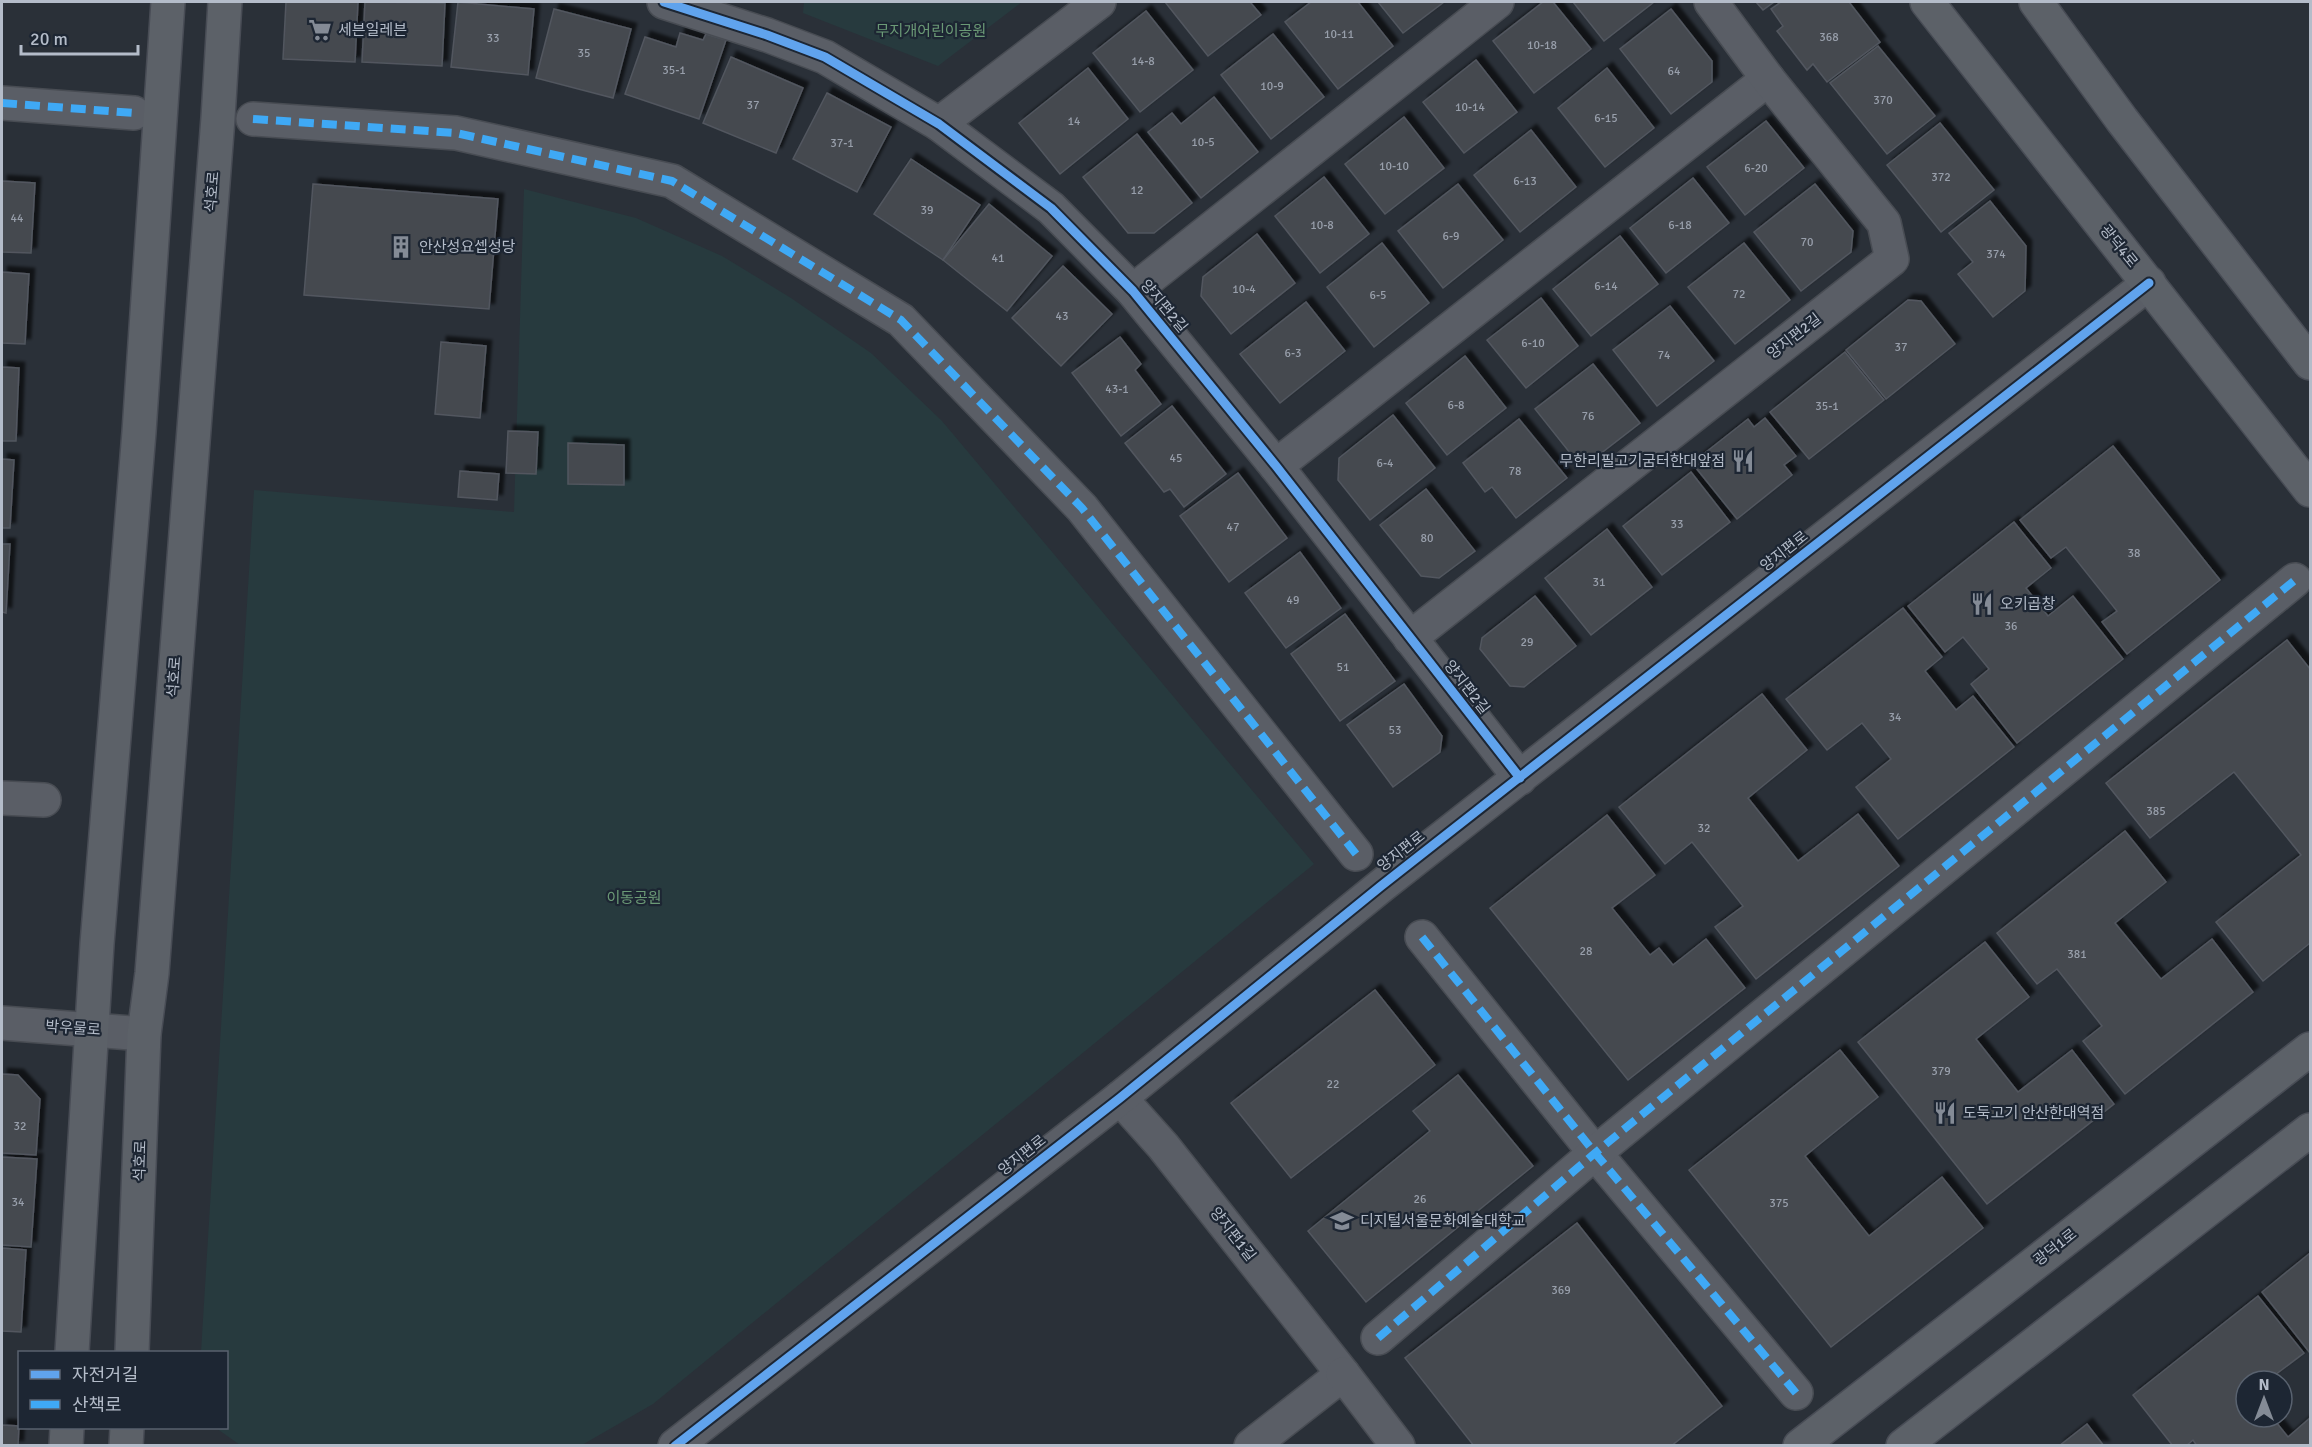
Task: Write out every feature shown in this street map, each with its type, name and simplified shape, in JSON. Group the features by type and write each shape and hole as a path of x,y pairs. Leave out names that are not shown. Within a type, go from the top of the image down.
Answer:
{"main road":[{"path":"72,1351 92,1029 140,420 168,2"},
{"name":"석호로","path":"132,1351 144,1034 152,973 225,2"},
{"name":"광덕4로","path":"1927,2 2310,490"},
{"path":"2036,2 2122,120 2310,363"},
{"name":"광덕1로","path":"1800,1446 2310,1049"},
{"path":"1903,1446 2310,1130"},
{"path":"66,1446 67,1429"},
{"path":"126,1446 127,1429"}],"street":[{"name":"양지편2길","path":"664,2 767,35 825,57 939,124 1051,208 1133,291 1276,466 1520,778"},
{"path":"939,124 1099,2"},
{"name":"양지편2길","path":"1133,291 1497,2"},
{"name":"양지편2길","path":"1410,638 1892,259 1884,223 1768,79 1711,2"},
{"path":"1276,466 1768,79"},
{"path":"2,103 134,113"},
{"path":"253,119 456,133 672,181 901,320 1082,508 1356,854"},
{"name":"양지편로","path":"675,1446 1120,1098 1381,886 2149,283"},
{"path":"1378,1338 1595,1153 2295,580"},
{"path":"2,798 44,800"},
{"path":"1422,937 1595,1153 1796,1393"},
{"name":"박우물로","path":"2,1023 144,1034"},
{"name":"양지편1길","path":"1120,1098 1163,1146 1398,1446"},
{"path":"1251,1446 1343,1374"}],"green space":[{"name":"무지개어린이공원","path":"804,2 1022,2 938,66 803,13"},
{"name":"이동공원","path":"524,189 636,218 722,256 791,298 871,353 942,421 1314,864 653,1404 582,1445 240,1445 217,1429 228,1429 228,1351 201,1351 254,490 514,512"}],"building":[{"name":"세븐일레븐","path":"286,2 358,2 355,62 283,59"},
{"path":"365,2 445,3 442,66 362,62"},
{"path":"458,2 534,9 528,75 451,67"},
{"path":"1165,2 1250,2 1261,15 1208,56"},
{"path":"1311,2 1358,2 1393,46 1338,89 1285,22"},
{"path":"1378,2 1444,2 1403,33"},
{"path":"1543,2 1553,2 1591,49 1534,93 1493,41"},
{"path":"1573,2 1654,2 1604,41"},
{"path":"1756,2 1774,2 1763,10"},
{"path":"1781,2 1849,2 1880,42 1827,82 1813,64 1807,70 1777,31 1783,26 1771,9"},
{"path":"554,9 631,29 613,98 536,78"},
{"path":"1671,9 1712,61 1712,82 1671,114 1620,49"},
{"path":"1146,11 1193,70 1140,112 1093,53"},
{"path":"680,33 703,40 706,34 726,40 699,119 625,94 645,37 676,47"},
{"path":"1273,34 1324,97 1271,139 1221,75"},
{"path":"1878,46 1935,116 1887,154 1830,83"},
{"path":"731,57 803,88 776,153 703,123"},
{"path":"1476,60 1517,112 1464,153 1423,102"},
{"path":"1088,68 1128,119 1060,174 1019,123"},
{"path":"1607,68 1654,128 1605,167 1558,108"},
{"path":"827,93 891,127 857,192 793,159"},
{"path":"1214,97 1258,152 1201,198 1148,132 1172,113 1181,124"},
{"path":"1404,117 1444,168 1385,214 1345,164"},
{"path":"1766,121 1804,168 1745,215 1707,167"},
{"path":"1940,123 1994,190 1941,232 1887,165"},
{"path":"1531,130 1576,187 1520,232 1474,175"},
{"path":"1137,134 1192,203 1154,233 1128,233 1083,177"},
{"path":"911,159 980,205 943,260 874,214"},
{"path":"1324,177 1369,234 1320,273 1275,216"},
{"path":"1693,178 1729,223 1666,273 1630,228"},
{"path":"2,181 35,183 31,253 2,252"},
{"name":"안산성요셉성당","path":"313,184 498,199 489,309 304,295"},
{"path":"1458,184 1503,240 1443,288 1398,231"},
{"path":"1815,184 1853,231 1851,252 1801,291 1754,232"},
{"path":"1990,201 2026,246 2025,291 1993,317 1958,274 1973,262 1949,233"},
{"path":"989,204 1052,256 1007,311 943,260"},
{"path":"1257,234 1295,283 1231,334 1201,296 1203,277"},
{"path":"1620,236 1658,284 1591,336 1553,289"},
{"path":"1382,243 1429,303 1374,347 1327,287"},
{"path":"1744,243 1790,300 1735,344 1688,287"},
{"path":"1063,266 1112,314 1061,366 1012,318"},
{"path":"2,272 29,274 25,344 2,343"},
{"path":"1541,298 1578,346 1526,388 1487,340"},
{"path":"1908,300 1921,301 1955,344 1886,399 1846,350"},
{"path":"1306,302 1345,351 1280,403 1240,354"},
{"path":"1670,306 1714,361 1657,406 1613,350"},
{"path":"1120,337 1141,364 1135,370 1161,404 1121,436 1072,373"},
{"path":"441,342 486,346 480,418 435,414"},
{"path":"1845,352 1884,400 1809,459 1770,412"},
{"path":"1465,356 1506,408 1447,455 1406,403"},
{"path":"1593,364 1640,423 1582,468 1535,409"},
{"path":"2,367 19,368 16,441 2,441"},
{"path":"1172,406 1226,474 1184,507 1170,489 1164,492 1125,443"},
{"path":"1393,415 1435,468 1370,520 1338,480 1339,458"},
{"path":"1765,418 1796,456 1784,465 1792,475 1737,519 1692,463 1748,419 1754,427"},
{"path":"1519,419 1567,478 1516,518 1492,487 1485,492 1463,463"},
{"path":"508,431 538,432 536,474 506,473"},
{"path":"568,443 624,445 624,485 568,484"},
{"path":"2113,446 2220,580 2127,654 2102,622 2117,611 2066,547 2051,558 2020,520"},
{"path":"2,459 14,460 10,528 2,528"},
{"path":"460,471 499,474 497,500 458,497"},
{"path":"1691,472 1730,522 1662,575 1623,526"},
{"path":"1238,473 1287,538 1229,582 1180,516"},
{"path":"1426,489 1475,551 1439,578 1421,576 1380,525"},
{"path":"2014,522 2051,568 2026,588 2048,616 2073,596 2123,659 2017,743 1971,684 1989,669 1963,637 1945,652 1908,606"},
{"path":"1607,529 1652,587 1591,635 1545,578"},
{"path":"2,544 10,544 6,613 2,612"},
{"path":"1300,552 1341,608 1286,648 1245,593"},
{"path":"1535,596 1576,646 1524,687 1510,686 1480,649 1482,638"},
{"path":"1903,608 1942,657 1925,671 1956,710 1973,696 2014,747 1898,839 1856,787 1891,759 1862,723 1827,750 1786,699"},
{"path":"1345,614 1395,681 1340,721 1291,654"},
{"path":"2287,640 2310,669 2310,943 2263,981 2216,922 2301,855 2234,772 2150,838 2106,783"},
{"path":"1404,684 1442,736 1440,752 1393,787 1347,725"},
{"path":"1762,694 1807,750 1748,798 1798,861 1858,814 1899,866 1756,979 1715,927 1743,906 1692,842 1665,864 1619,807"},
{"path":"1607,815 1655,875 1612,908 1650,955 1659,948 1673,965 1706,939 1745,988 1628,1080 1490,908"},
{"path":"2125,831 2166,882 2115,923 2161,979 2212,939 2253,992 2125,1094 2083,1041 2102,1026 2057,969 2037,984 1997,933"},
{"path":"1985,942 2029,997 1976,1039 2018,1092 2072,1050 2114,1104 1987,1204 1858,1042"},
{"path":"1375,990 1435,1065 1291,1178 1231,1103"},
{"path":"1840,1050 1878,1097 1805,1156 1869,1236 1942,1177 1983,1228 1831,1347 1689,1170"},
{"path":"2,1074 18,1075 40,1099 36,1155 2,1153"},
{"path":"1458,1075 1533,1166 1366,1302 1308,1231 1430,1131 1413,1111"},
{"path":"2,1157 37,1159 31,1247 2,1245"},
{"path":"1577,1223 1722,1406 1671,1446 1474,1446 1405,1358"},
{"path":"2,1248 26,1250 21,1332 2,1331"},
{"path":"2310,1253 2310,1353 2262,1292"},
{"path":"2258,1296 2304,1353 2283,1369 2234,1369 2234,1429 2282,1429 2288,1437 2310,1418 2310,1446 2197,1446 2193,1440 2186,1446 2173,1446 2133,1395"},
{"path":"2087,1424 2104,1446 2059,1446"},
{"path":"2,1425 18,1426 18,1446 2,1446"}],"marked path":[{"path":"2,103 134,113"},
{"path":"253,119 456,133 672,181 901,320 1082,508 1356,854"},
{"path":"1378,1338 1595,1153 2295,580"},
{"path":"1422,937 1595,1153 1796,1393"}],"cycle path":[{"path":"664,2 767,35 825,57 939,124 1051,208 1133,291 1276,466 1520,778"},
{"path":"675,1446 1120,1098 1381,886 2149,283"}],"place":[{"name":"세븐일레븐","path":"320,30"},
{"name":"안산성요셉성당","path":"401,247"},
{"name":"무한리필고기굼터한대앞점","path":"1743,461"},
{"name":"오키곱창","path":"1982,604"},
{"name":"도둑고기 안산한대역점","path":"1945,1113"},
{"name":"디지털서울문화예술대학교","path":"1342,1221"}]}
